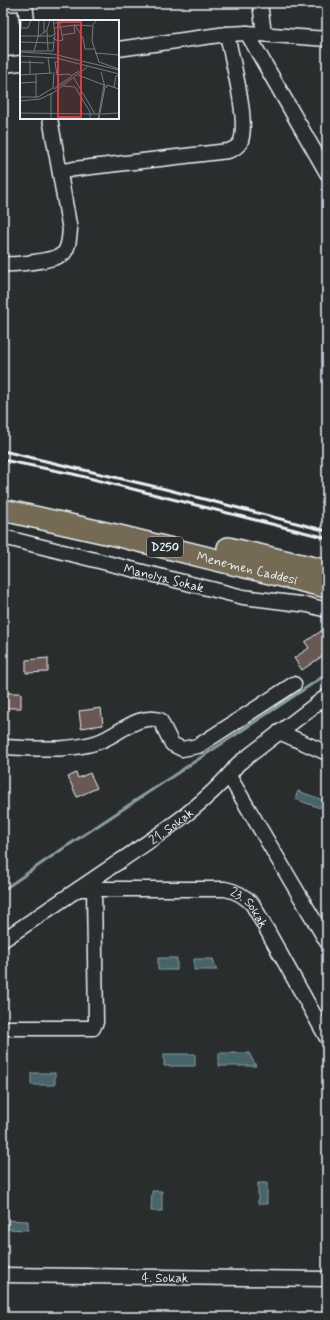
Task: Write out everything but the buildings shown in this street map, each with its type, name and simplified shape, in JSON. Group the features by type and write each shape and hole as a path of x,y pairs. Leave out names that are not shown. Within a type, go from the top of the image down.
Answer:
{"highway":[{"name":"Menemen Caddesi","path":"3,496 327,571"},
{"name":"Menemen Caddesi","path":"3,510 127,538 327,587"}],"street":[{"path":"3,4 21,3"},
{"path":"25,3 27,20"},
{"path":"260,3 264,34"},
{"path":"247,33 327,173"},
{"path":"119,49 227,34 247,33 327,39"},
{"path":"60,172 74,169 228,151 236,147 242,136 243,108 227,34"},
{"path":"3,65 20,63"},
{"path":"3,264 49,260 63,254 69,244 70,230 50,119"},
{"name":"Manolya Sokak","path":"3,537 243,597 308,605 327,610"},
{"path":"3,747 66,748 98,742 142,720 153,718 160,720 172,744 182,749 198,746 294,684"},
{"name":"21. Sokak","path":"3,940 146,844 201,802 229,776 238,764 327,696"},
{"path":"279,732 327,753"},
{"path":"229,776 327,942"},
{"name":"23. Sokak","path":"79,889 225,889 246,897 252,905 327,1038"},
{"path":"3,1028 93,1028 96,1022 94,889"},
{"name":"4. Sokak","path":"3,1275 327,1279"}],"water":[{"path":"298,791 323,800 320,808 295,799"},
{"path":"158,958 177,958 177,970 158,970"},
{"path":"194,959 213,959 217,970 194,970"},
{"path":"219,1053 249,1053 256,1066 219,1066"},
{"path":"164,1054 195,1054 195,1066 164,1066"},
{"path":"31,1073 55,1073 55,1085 31,1085"},
{"path":"258,1183 267,1183 267,1204 258,1204"},
{"path":"152,1191 162,1191 162,1211 151,1211"},
{"path":"4,1220 28,1221 28,1230 4,1229"}],"waterway":[{"path":"3,890 327,674"}],"railway":[{"path":"3,451 165,489 327,531"},
{"path":"3,460 73,474 327,538"}]}
